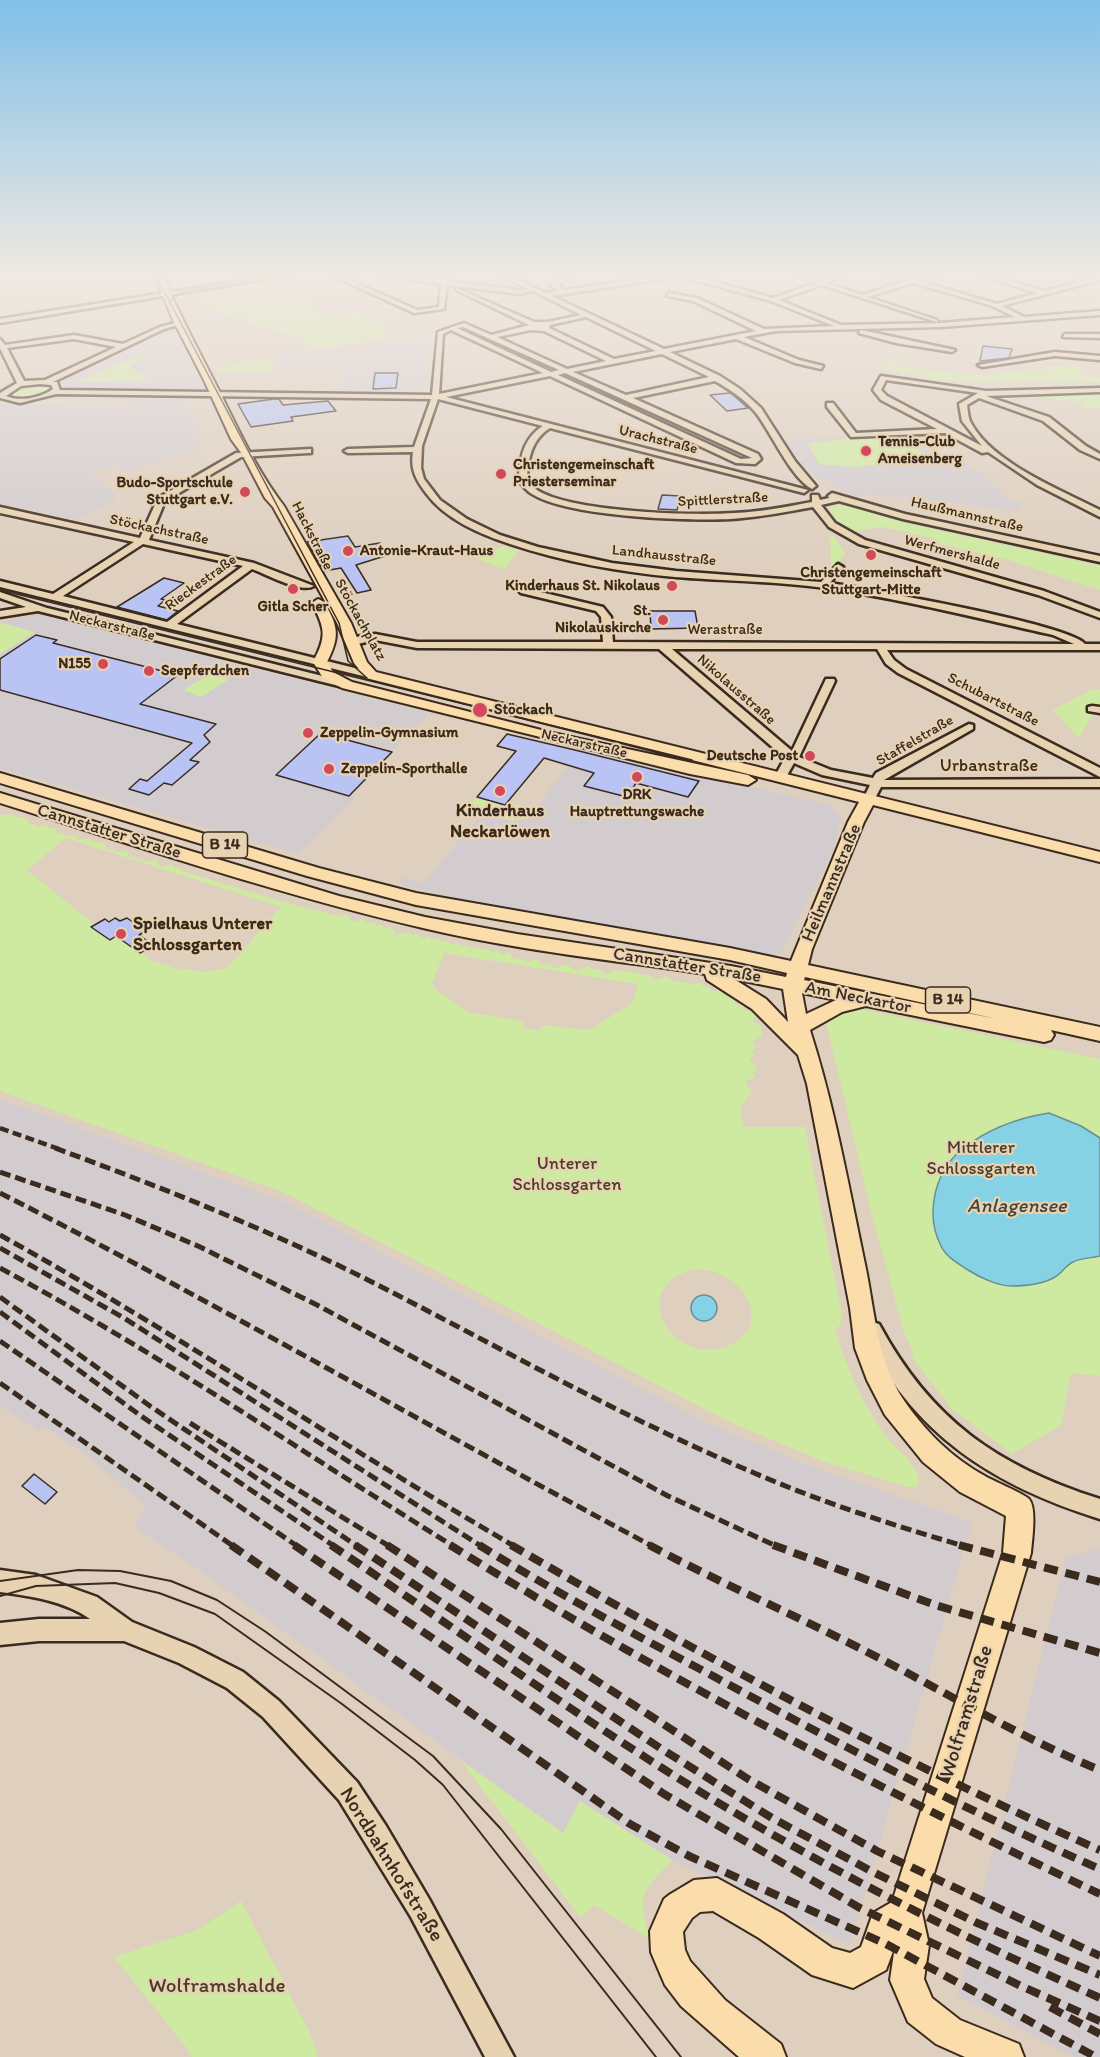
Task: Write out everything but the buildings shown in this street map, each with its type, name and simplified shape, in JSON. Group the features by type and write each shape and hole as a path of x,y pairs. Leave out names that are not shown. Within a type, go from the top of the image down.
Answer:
{"main road":[{"name":"Hackstraße","path":"203,370 236,438 271,498 268,505 270,509 314,584 332,634 330,645 320,662"},
{"name":"Stöckachplatz","path":"314,584 353,644 364,668 371,675"},
{"path":"320,662 328,675 347,685"},
{"name":"Neckarstraße","path":"371,675 694,762"},
{"name":"Neckarstraße","path":"347,685 694,762 774,784 1100,857"},
{"name":"Neckarstraße","path":"729,770 783,773 867,803 1100,866"},
{"name":"Cannstatter Straße","path":"0,778 305,869 416,899 506,917 688,946 794,976"},
{"name":"Cannstatter Straße","path":"0,798 379,912 505,938 699,966 794,976"},
{"name":"Heilmannstraße","path":"794,976 856,822 867,803"},
{"path":"699,966 735,986 759,1004 807,1055"},
{"path":"794,976 799,1027 817,1084 862,1308"},
{"name":"Am Neckartor","path":"794,976 868,1000 1100,1046"},
{"name":"Am Neckartor","path":"794,976 1100,1034"},
{"path":"799,1027 822,1012 844,1003 868,1000"},
{"name":"Wolframstraße","path":"862,1308 866,1339 877,1375 905,1422 940,1460 961,1477 1020,1509 1017,1552 905,1913 912,1945 907,1980 920,2010 948,2032 1006,2057"},
{"path":"768,2057 738,2035 693,1992 672,1965 665,1947 666,1934 671,1918 681,1906 695,1895 717,1894 771,1926 824,1963 853,1971 874,1959 885,1925 905,1913"}],"street":[{"path":"15,370 21,383"},
{"path":"2,395 21,383 46,382 72,370"},
{"name":"Landhausstraße","path":"437,370 435,397 417,449 416,465 420,478 436,502 468,523 508,541 579,559 660,573 823,585 1056,633 1072,638 1082,647"},
{"path":"541,370 739,461 752,462 757,459 755,456 566,371"},
{"path":"2,395 31,400 55,392 435,397 571,370"},
{"path":"701,370 736,390 758,410 792,462 818,489 807,494 816,500"},
{"path":"608,401 717,378"},
{"path":"1100,390 982,394 884,378 877,390 879,394 945,431 1003,460 1100,514"},
{"path":"46,382 56,386 55,392"},
{"path":"1003,460 978,440 966,423 962,412 963,404 982,394 1046,419 1083,448 1100,457"},
{"name":"Urachstraße","path":"435,397 548,426 818,489"},
{"path":"830,405 855,435 945,431"},
{"name":"Spittlerstraße","path":"548,426 536,433 529,443 523,476 527,488 547,499 576,506 681,517 743,515 816,500 840,498"},
{"path":"674,431 688,427"},
{"path":"348,451 417,449"},
{"path":"54,598 147,537 161,500 228,460 246,453 308,451"},
{"name":"Haußmannstraße","path":"818,489 840,498 903,516 1100,560"},
{"name":"Werfmershalde","path":"816,500 833,525 862,542 1041,593 1100,615"},
{"name":"Stöckachstraße","path":"0,510 251,565 303,586 314,584"},
{"name":"Rieckestraße","path":"168,626 251,565"},
{"path":"823,585 838,567"},
{"name":"Neckarstraße","path":"0,584 371,675"},
{"path":"524,591 599,609 606,617 608,645"},
{"name":"Neckarstraße","path":"0,596 44,610 347,685"},
{"path":"0,614 22,610 44,610"},
{"name":"Werastraße","path":"353,644 362,638 373,637 413,644 1100,647"},
{"name":"Nikolausstraße","path":"661,645 791,757"},
{"name":"Schubartstraße","path":"880,646 890,662 902,671 1100,773"},
{"path":"783,773 791,757 797,753 830,681"},
{"name":"Staffelstraße","path":"878,783 880,776 969,727"},
{"name":"Neckarstraße","path":"791,757 816,769 878,783"},
{"name":"Neckarstraße","path":"783,773 816,769"},
{"path":"867,803 878,783"},
{"name":"Urbanstraße","path":"878,783 1100,783"},
{"path":"862,1308 876,1339 902,1382 928,1413 962,1443 1022,1481 1057,1496 1100,1509"},
{"name":"Nordbahnhofstraße","path":"0,1581 36,1587 89,1605 124,1630 186,1655 235,1680 271,1709 348,1791 420,1908 500,2057"},
{"name":"Nordbahnhofstraße","path":"0,1634 39,1630 124,1630"}],"shaded area":[{"path":"76,370 193,370 204,391 67,389 66,385 55,380"},
{"path":"346,370 424,370 421,393 335,394"},
{"path":"160,396 183,397 203,432 193,436 206,447 124,471 115,465 90,472 115,493 117,498 78,520 0,503 0,403 128,408 128,404"},
{"path":"908,435 943,458 958,455 1001,490 998,491 1009,500 1021,502 1020,510 872,495 854,496 815,476 803,466 786,440"},
{"path":"37,614 430,713 349,796 355,798 299,854 0,768 0,654 35,632 0,622"},
{"path":"582,747 829,805 841,816 834,849 781,952 772,955 641,930 498,908 399,884 405,877 423,883 481,815 508,820 528,819"},
{"path":"0,1099 286,1202 703,1421 820,1470 972,1522 850,1945 672,1860 580,1801 563,1833 189,1563 135,1528 145,1505 85,1454 45,1427 39,1431 0,1406"},
{"path":"1100,1549 1100,2057 1074,2057 957,1996 1066,1557"}],"green space":[{"path":"105,370 133,370 135,373 144,373 147,381 82,382 80,380"},
{"path":"220,370 273,371 221,371"},
{"path":"891,370 924,370 991,376 994,373 1033,370 1080,370 1082,375 1100,377 1100,382 947,380 943,385 919,381 922,376"},
{"path":"35,383 50,385 53,389 48,393 31,398 6,397 21,385"},
{"path":"1100,392 1100,408 1084,408 1083,402 1042,398 1035,393"},
{"name":"Tennis-Club Ameisenberg","path":"903,437 928,458 923,459 924,461 851,467 819,464 808,444 851,438"},
{"path":"843,505 903,520 901,522 1100,566 1100,590 1008,560 941,544 932,538 882,527 851,532 839,526 829,508"},
{"path":"830,535 834,536 845,553 837,565 831,565"},
{"path":"504,546 519,551 504,569 477,559"},
{"path":"0,623 35,632 0,654"},
{"path":"213,672 229,679 201,697 184,690"},
{"path":"1093,689 1100,690 1100,717 1092,715 1079,738 1053,710"},
{"path":"477,797 505,805 508,802 535,809 528,819 508,820 466,810"},
{"name":"Unterer Schlossgarten","path":"12,814 27,818 28,824 34,824 37,827 47,825 49,828 55,828 56,833 76,837 78,840 89,838 91,841 106,844 106,849 113,849 115,852 126,851 129,857 135,856 136,859 143,859 145,862 156,860 160,867 172,864 174,868 181,868 182,871 283,902 339,916 346,914 352,922 363,919 367,923 373,922 376,926 391,927 397,935 408,932 412,936 418,934 422,938 428,936 432,940 438,938 442,942 447,940 451,944 478,947 481,950 487,948 491,952 497,950 501,954 509,953 514,960 521,958 525,962 537,959 542,965 551,964 555,969 566,964 576,971 587,967 599,969 605,975 616,970 641,975 648,974 655,980 666,976 675,982 695,984 701,982 702,986 709,987 711,991 722,991 726,996 732,997 735,1004 743,1006 745,1010 755,1012 757,1015 752,1021 762,1027 763,1036 753,1041 753,1045 757,1047 751,1051 755,1055 749,1059 757,1067 753,1072 755,1077 744,1082 752,1091 740,1108 744,1127 805,1127 842,1315 840,1325 835,1330 850,1373 863,1400 888,1439 912,1465 919,1477 919,1483 915,1487 908,1487 822,1461 732,1423 283,1192 0,1091 0,815","holes":["66,838 281,907 227,968 207,972 174,968 153,961 116,936 110,940 27,870","444,953 638,984 632,1003 593,1028 587,1030 542,1025 539,1031 523,1028 524,1022 468,1012 436,990 432,983","696,1269 713,1272 729,1279 740,1289 748,1301 752,1314 749,1327 741,1338 725,1347 705,1350 687,1345 672,1334 663,1320 659,1305 663,1290 675,1277"]},
{"name":"Mittlerer Schlossgarten","path":"856,1008 1100,1059 1100,1376 1071,1373 1061,1425 1012,1454 953,1410 914,1360 904,1333 870,1207 827,1026 828,1021 834,1015"},
{"path":"460,1760 563,1833 580,1801 672,1860 653,1880 644,1895 644,1912 650,1939 594,1905 581,1918"},
{"name":"Wolframshalde","path":"241,1901 311,2035 318,2057 192,2057 114,1957 197,1930"}],"water":[{"name":"Anlagensee","path":"1049,1113 1081,1126 1100,1138 1100,1256 1076,1261 1055,1277 1039,1283 1006,1286 995,1283 957,1263 946,1254 941,1246 936,1234 933,1208 939,1182 952,1159 981,1136 1025,1118"},
{"path":"704,1295 713,1299 717,1308 713,1317 704,1321 695,1317 691,1308 695,1299"}],"tram line":[{"path":"206,370 339,623 348,661 367,678"},
{"path":"0,590 692,760"},
{"path":"0,1581 78,1570 120,1571 171,1581 217,1600 266,1632 433,1756 501,1829 681,2057"},
{"path":"0,1596 36,1586 115,1583 159,1593 215,1614 342,1704 415,1760 443,1785 656,2057"}],"railway":[{"path":"0,1128 59,1149"},
{"path":"55,1148 204,1206 314,1254 400,1296 599,1401 752,1472 857,1512 964,1546"},
{"path":"0,1172 125,1215 198,1246 317,1305 668,1496 776,1546"},
{"path":"0,1193 164,1279 652,1546"},
{"path":"0,1235 130,1310 514,1546"},
{"path":"0,1248 124,1318 481,1546"},
{"path":"0,1268 173,1368 453,1546"},
{"path":"0,1297 150,1406 357,1546"},
{"path":"0,1312 141,1416 334,1546"},
{"path":"0,1341 297,1546"},
{"path":"0,1383 233,1546"},
{"path":"190,1423 389,1546"},
{"path":"231,1545 630,1824 689,1856 886,1944 1096,2057"},
{"path":"294,1545 664,1794 860,1908 1021,1986 1100,2021"},
{"path":"331,1545 578,1714 715,1801 877,1891 1100,1998"},
{"path":"355,1545 660,1748 772,1818 871,1871 975,1922 1100,1975"},
{"path":"387,1545 748,1779 877,1851 1100,1956"},
{"path":"450,1545 689,1685 934,1813 1100,1894"},
{"path":"479,1545 595,1612 808,1727 953,1801 1100,1869"},
{"path":"511,1545 801,1706 875,1744 1100,1850"},
{"path":"649,1545 905,1671 1043,1745 1100,1770"},
{"path":"773,1545 935,1605 1100,1653"},
{"path":"959,1545 1100,1582"},
{"path":"1050,2007 1100,2034"}],"place":[{"name":"Tennis-Club Ameisenberg","path":"866,451"},
{"name":"Christengemeinschaft Priesterseminar","path":"501,474"},
{"name":"Budo-Sportschule Stuttgart e.V.","path":"245,492"},
{"name":"Antonie-Kraut-Haus","path":"348,551"},
{"name":"Christengemeinschaft Stuttgart-Mitte","path":"871,555"},
{"name":"Kinderhaus St. Nikolaus","path":"672,586"},
{"name":"Gitla Scher","path":"293,589"},
{"name":"St. Nikolauskirche","path":"663,620"},
{"name":"N155","path":"103,664"},
{"name":"Seepferdchen","path":"149,671"},
{"name":"Stöckach","path":"480,710"},
{"name":"Zeppelin-Gymnasium","path":"308,733"},
{"name":"Deutsche Post","path":"810,756"},
{"name":"Zeppelin-Sporthalle","path":"329,769"},
{"name":"DRK Hauptrettungswache","path":"637,777"},
{"name":"Kinderhaus Neckarlöwen","path":"500,791"},
{"name":"Spielhaus Unterer Schlossgarten","path":"121,934"}]}
